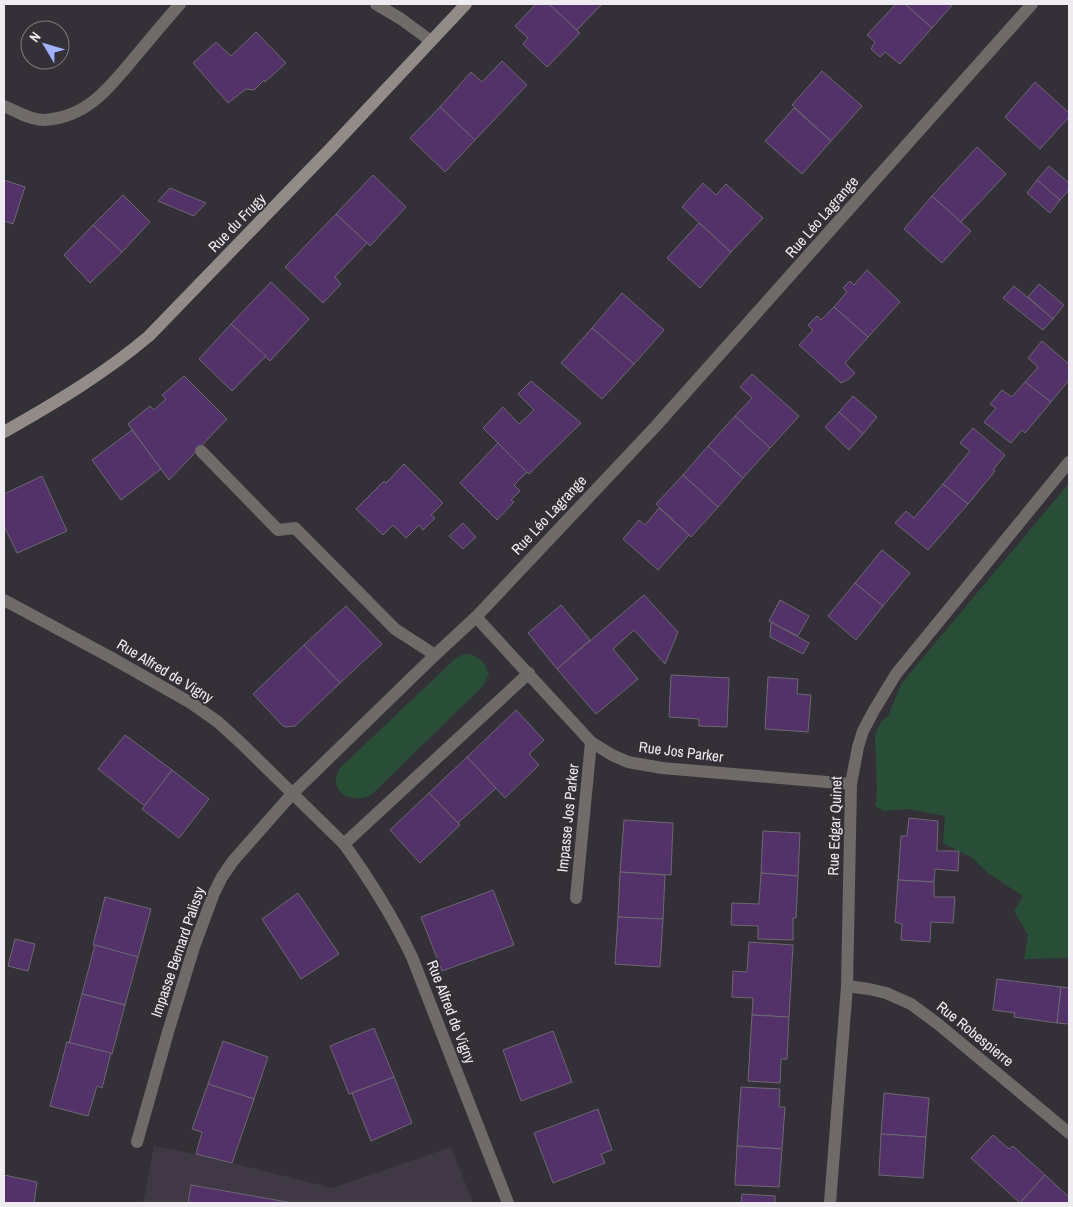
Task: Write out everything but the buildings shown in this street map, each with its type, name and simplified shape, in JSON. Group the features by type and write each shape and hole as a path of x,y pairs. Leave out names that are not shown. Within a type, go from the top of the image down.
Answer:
{"main road":[{"name":"Rue du Frugy","path":"4,432 84,386 149,336 309,172 466,4"}],"street":[{"path":"4,106 29,117 42,120 72,115 88,107 108,90 180,4"},
{"path":"376,4 431,40"},
{"name":"Rue Léo Lagrange","path":"292,794 476,617 655,427 1032,4"},
{"path":"201,451 278,530 295,528 395,629 435,655"},
{"name":"Rue Edgar Quinet","path":"830,1203 847,986 852,784 858,747 863,730 896,674 1069,462"},
{"name":"Rue Alfred de Vigny","path":"4,600 191,703 218,722 292,794"},
{"name":"Rue Jos Parker","path":"476,617 591,742 612,755 628,762 662,768 852,784"},
{"path":"292,794 344,844 529,673"},
{"name":"Impasse Jos Parker","path":"576,898 591,742"},
{"name":"Impasse Bernard Palissy","path":"137,1142 194,947 214,893 233,861 292,794"},
{"name":"Rue Alfred de Vigny","path":"344,844 396,924 412,957 508,1203"},
{"name":"Rue Robespierre","path":"847,986 886,993 910,1004 938,1024 1069,1132"}],"shaded area":[{"path":"154,1146 200,1155 332,1188 451,1147 473,1203 143,1203"}],"green space":[{"path":"1069,483 1069,958 1024,959 1028,935 1014,911 1023,896 988,873 971,857 943,843 945,816 907,809 884,811 875,806 877,794 875,735 881,722 888,716 901,684"},
{"path":"470,654 477,657 488,671 489,675 482,687 371,795 355,798 348,797 342,793 336,782 341,767 455,659 462,655"}]}
